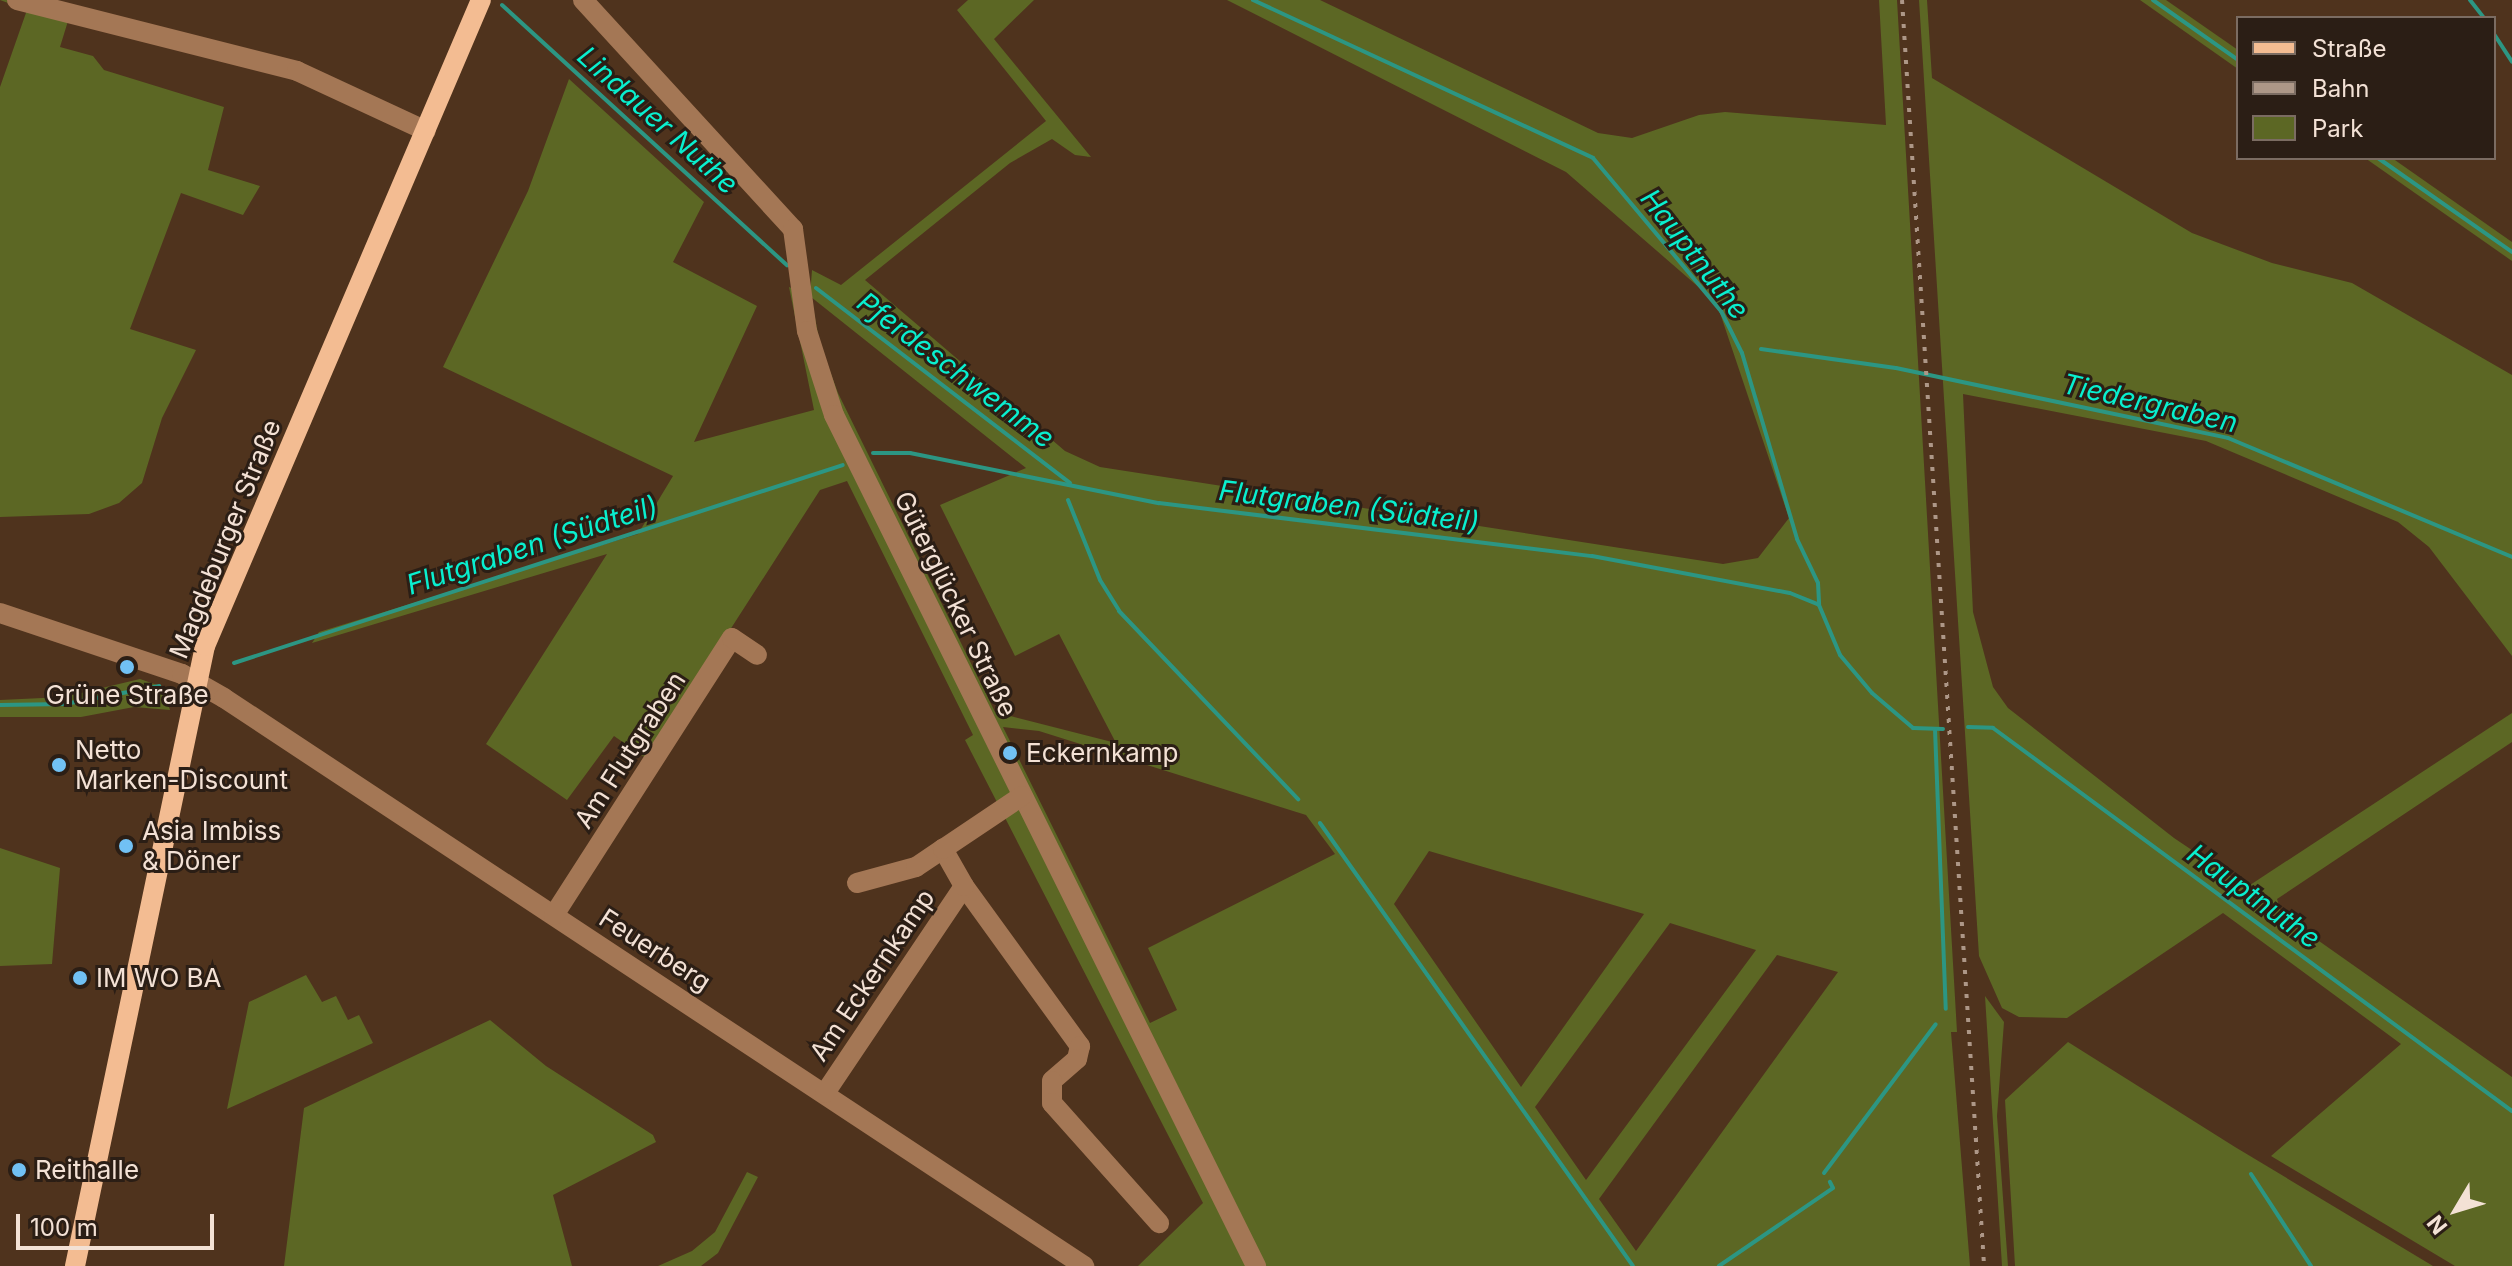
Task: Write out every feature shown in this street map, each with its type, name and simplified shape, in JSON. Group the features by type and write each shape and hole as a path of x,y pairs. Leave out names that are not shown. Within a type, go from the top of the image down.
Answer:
{"main road":[{"name":"Magdeburger Straße","path":"75,1266 195,682 217,617 481,0"}],"street":[{"path":"17,0 297,71 426,131"},
{"name":"Güterglücker Straße","path":"583,0 788,220 801,269 803,307 834,415 1256,1266"},
{"path":"0,613 195,682"},
{"name":"Am Flutgraben","path":"554,915 732,638 757,655"},
{"name":"Feuerberg","path":"195,682 1084,1266"},
{"name":"Am Eckernkamp","path":"857,883 916,867 1022,796"},
{"name":"Am Eckernkamp","path":"943,849 964,886 1080,1046 1077,1059 1052,1081 1052,1103 1159,1223"},
{"name":"Am Eckernkamp","path":"825,1093 964,886"}],"green space":[{"path":"0,0 35,0 68,21 60,47 93,56 104,70 224,107 208,170 260,186 243,215 181,193 130,329 196,350 162,418 142,483 119,503 89,514 0,517 0,87 27,10"},
{"path":"968,0 1034,0 994,39 1091,157 1075,155 1052,139 1010,163 865,280 1065,451 1100,467 1723,564 1758,558 1789,518 1720,313 1710,297 1566,172 1227,0 1320,0 1598,133 1632,138 1699,115 1725,112 1886,125 1879,0 1897,0 1957,1032 1951,1032 1970,1266 1138,1266 1203,1203 965,740 973,735 847,481 820,490 647,759 614,736 567,800 486,744 607,554 312,643 319,632 638,534 673,476 443,367 528,191 569,79 704,202 673,262 757,306 694,442 814,410 789,287 810,296 812,270 841,285 1046,121 957,10","holes":["811,297 1026,468 940,505 1015,656 1059,634 1116,743 995,712 838,393 820,344","1003,727 1039,731 1306,815 1335,854 1148,948 1177,1010 1150,1023","1429,851 1644,914 1521,1087 1394,904","1670,923 1756,950 1586,1180 1535,1107","1777,955 1838,972 1636,1251 1599,1199"]},
{"path":"1919,0 1927,0 1932,78 2192,233 2272,263 2352,283 2512,375 2512,656 2429,547 2398,522 2206,441 1963,394 1973,612 1993,687 2008,708 2174,838 2247,887 2512,713 2512,742 2277,899 2282,915 2512,1077 2512,1266 2455,1266 2271,1156 2401,1044 2223,913 2067,1018 2019,1017 2002,1008 1979,956"},
{"path":"2140,0 2166,0 2236,49 2236,68"},
{"path":"2368,160 2395,160 2512,242 2512,261"},
{"path":"140,679 163,687 170,710 134,707 81,717 0,717 0,700 64,697"},
{"path":"0,848 60,868 52,964 0,966"},
{"path":"306,975 322,1002 336,996 348,1020 359,1015 373,1043 227,1109 249,1002"},
{"path":"1985,996 2004,1022 1997,1116 2008,1266 2002,1266"},
{"path":"490,1020 546,1066 653,1135 656,1142 553,1195 572,1266 284,1266 304,1108"},
{"path":"2068,1042 2433,1266 2015,1266 2005,1100"},
{"path":"747,1172 758,1177 718,1253 701,1266 658,1266 692,1251 715,1232"}],"waterway":[{"name":"Hauptnuthe","path":"1253,0 1593,158 1721,311 1742,353 1797,539 1818,583 1819,605 1840,655 1872,693 1913,728 1943,729"},
{"path":"2153,0 2236,59"},
{"path":"2470,0 2482,16"},
{"name":"Lindauer Nuthe","path":"502,5 787,265"},
{"path":"2496,37 2512,62"},
{"path":"2381,160 2512,252"},
{"name":"Pferdeschwemme","path":"816,288 1070,483"},
{"name":"Tiedergraben","path":"1761,349 1896,368 2228,438 2512,557"},
{"name":"Flutgraben (Südteil)","path":"873,453 910,453 1159,503 1592,556 1790,593 1819,605"},
{"name":"Flutgraben (Südteil)","path":"234,663 843,465"},
{"path":"1068,500 1100,580 1119,611 1298,799"},
{"name":"Flutgraben (Südteil)","path":"0,705 65,704 159,686"},
{"name":"Hauptnuthe","path":"1968,727 1993,728 2512,1111"},
{"path":"1935,729 1946,1009"},
{"path":"1320,823 1633,1266"},
{"path":"1824,1173 1936,1024"},
{"path":"2251,1174 2311,1266"},
{"path":"1719,1266 1833,1188 1830,1182"}],"railway":[{"path":"1902,0 1984,1266"}],"place":[{"name":"Grüne Straße","path":"127,667"},
{"name":"Eckernkamp","path":"1010,753"},
{"name":"Netto Marken-Discount","path":"59,765"},
{"name":"Asia Imbiss & Döner","path":"126,846"},
{"name":"IM WO BA","path":"80,978"},
{"name":"Reithalle","path":"19,1170"}]}
